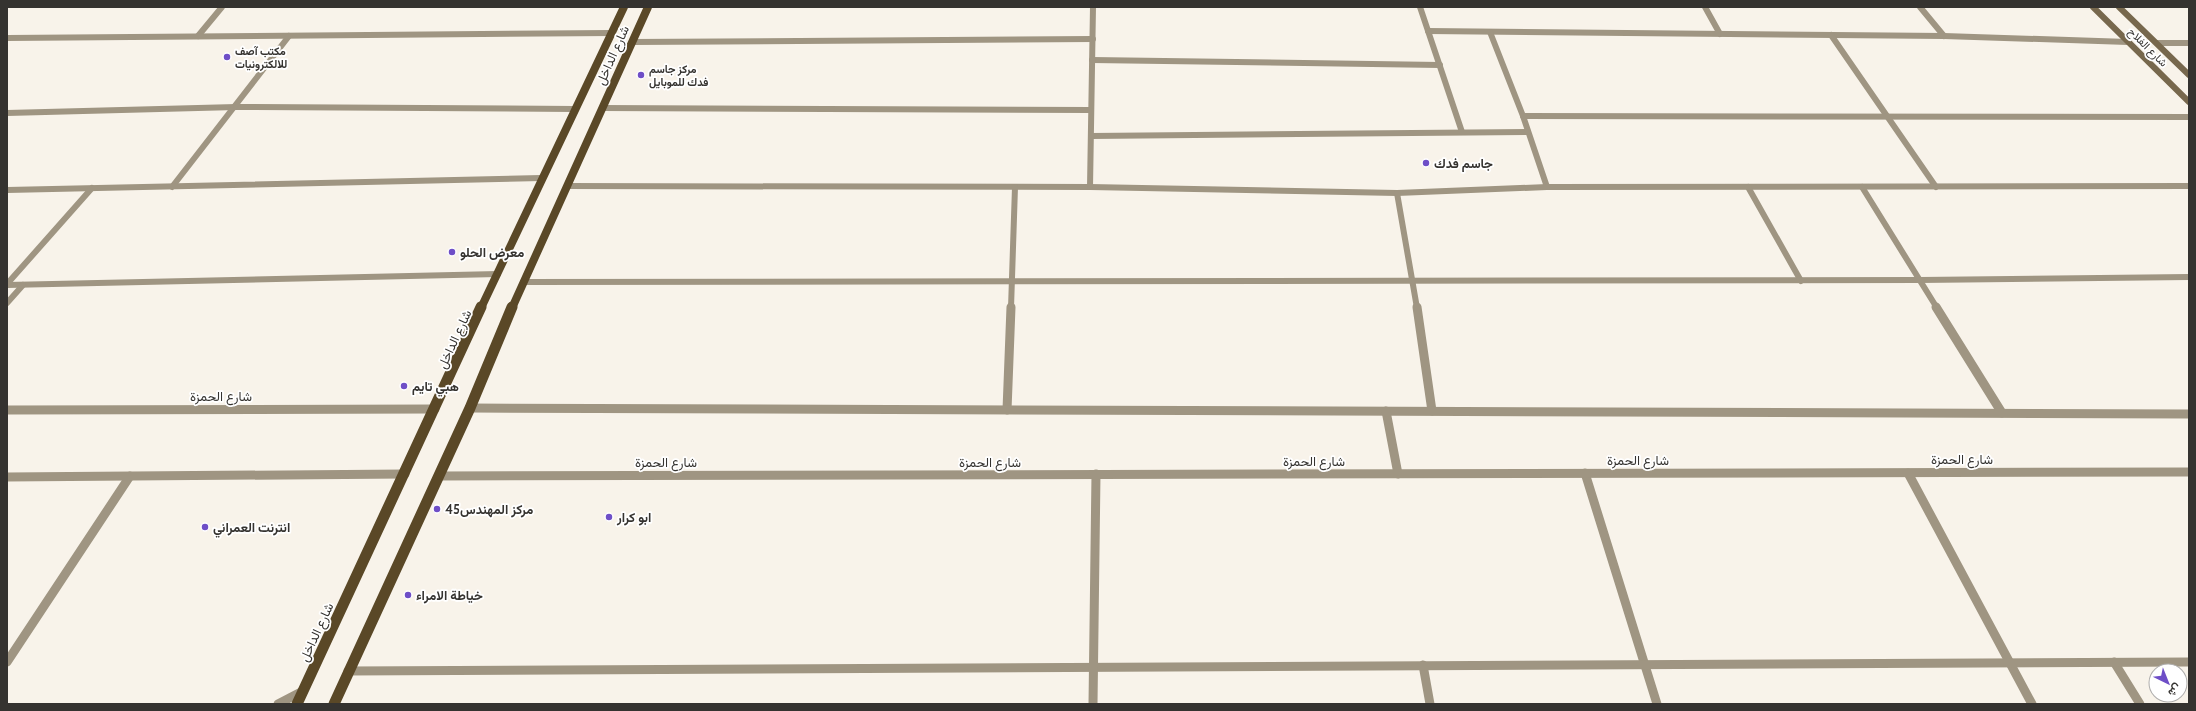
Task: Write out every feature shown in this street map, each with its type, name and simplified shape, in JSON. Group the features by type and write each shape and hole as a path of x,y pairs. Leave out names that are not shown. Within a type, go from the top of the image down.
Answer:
{"main road":[{"name":"شارع الداخل","path":"297,704 498,274 541,178 624,7"},
{"name":"شارع الداخل","path":"334,704 470,408 524,282 648,7"},
{"name":"شارع الفلاح","path":"2093,7 2189,102"},
{"name":"شارع الفلاح","path":"2119,7 2189,74"}],"street":[{"path":"198,36 222,7"},
{"path":"1090,187 1093,7"},
{"path":"1420,7 1462,132"},
{"path":"1705,7 1720,34"},
{"path":"1920,7 1944,36"},
{"path":"1428,32 1944,36 2128,42"},
{"path":"1490,32 1523,116 1547,187"},
{"path":"7,38 612,33"},
{"path":"1831,35 1936,187"},
{"path":"172,187 236,107 289,36"},
{"path":"632,42 1093,39"},
{"path":"2157,43 2189,43"},
{"path":"1092,60 1440,65"},
{"path":"7,113 236,107 574,109"},
{"path":"602,108 1091,110"},
{"path":"1523,116 2189,117"},
{"path":"1091,136 1528,132"},
{"path":"8,191 541,178"},
{"path":"567,186 1090,187 1398,193 1547,187 2189,186"},
{"path":"1007,410 1015,187"},
{"path":"1748,187 1801,281"},
{"path":"1862,187 2002,414"},
{"path":"7,285 92,188"},
{"path":"1398,193 1414,281 1432,411"},
{"path":"7,285 498,274"},
{"path":"524,282 1801,281 2189,277"},
{"path":"7,303 23,285"},
{"path":"470,408 2189,414"},
{"name":"شارع الحمزة","path":"7,410 435,409"},
{"path":"1386,411 1398,474"},
{"path":"1908,472 2032,704"},
{"name":"شارع الحمزة","path":"439,476 2189,472"},
{"path":"1585,473 1657,704"},
{"path":"7,477 404,474"},
{"path":"1093,704 1096,474"},
{"path":"8,660 130,476"},
{"path":"2114,662 2140,704"},
{"path":"348,671 1093,666 2189,662"},
{"path":"1423,665 1430,704"},
{"path":"278,704 304,690"}],"place":[{"name":"مكتب آصف للالكترونيات","path":"227,57"},
{"name":"مركز جاسم فدك للموبايل","path":"641,75"},
{"name":"جاسم فدك","path":"1426,163"},
{"name":"معرض الحلو","path":"452,252"},
{"name":"هبي تايم","path":"404,386"},
{"name":"مركز المهندس45","path":"437,509"},
{"name":"ابو كرار","path":"609,517"},
{"name":"انترنت العمراني","path":"205,527"},
{"name":"خياطة الامراء","path":"408,595"}]}
